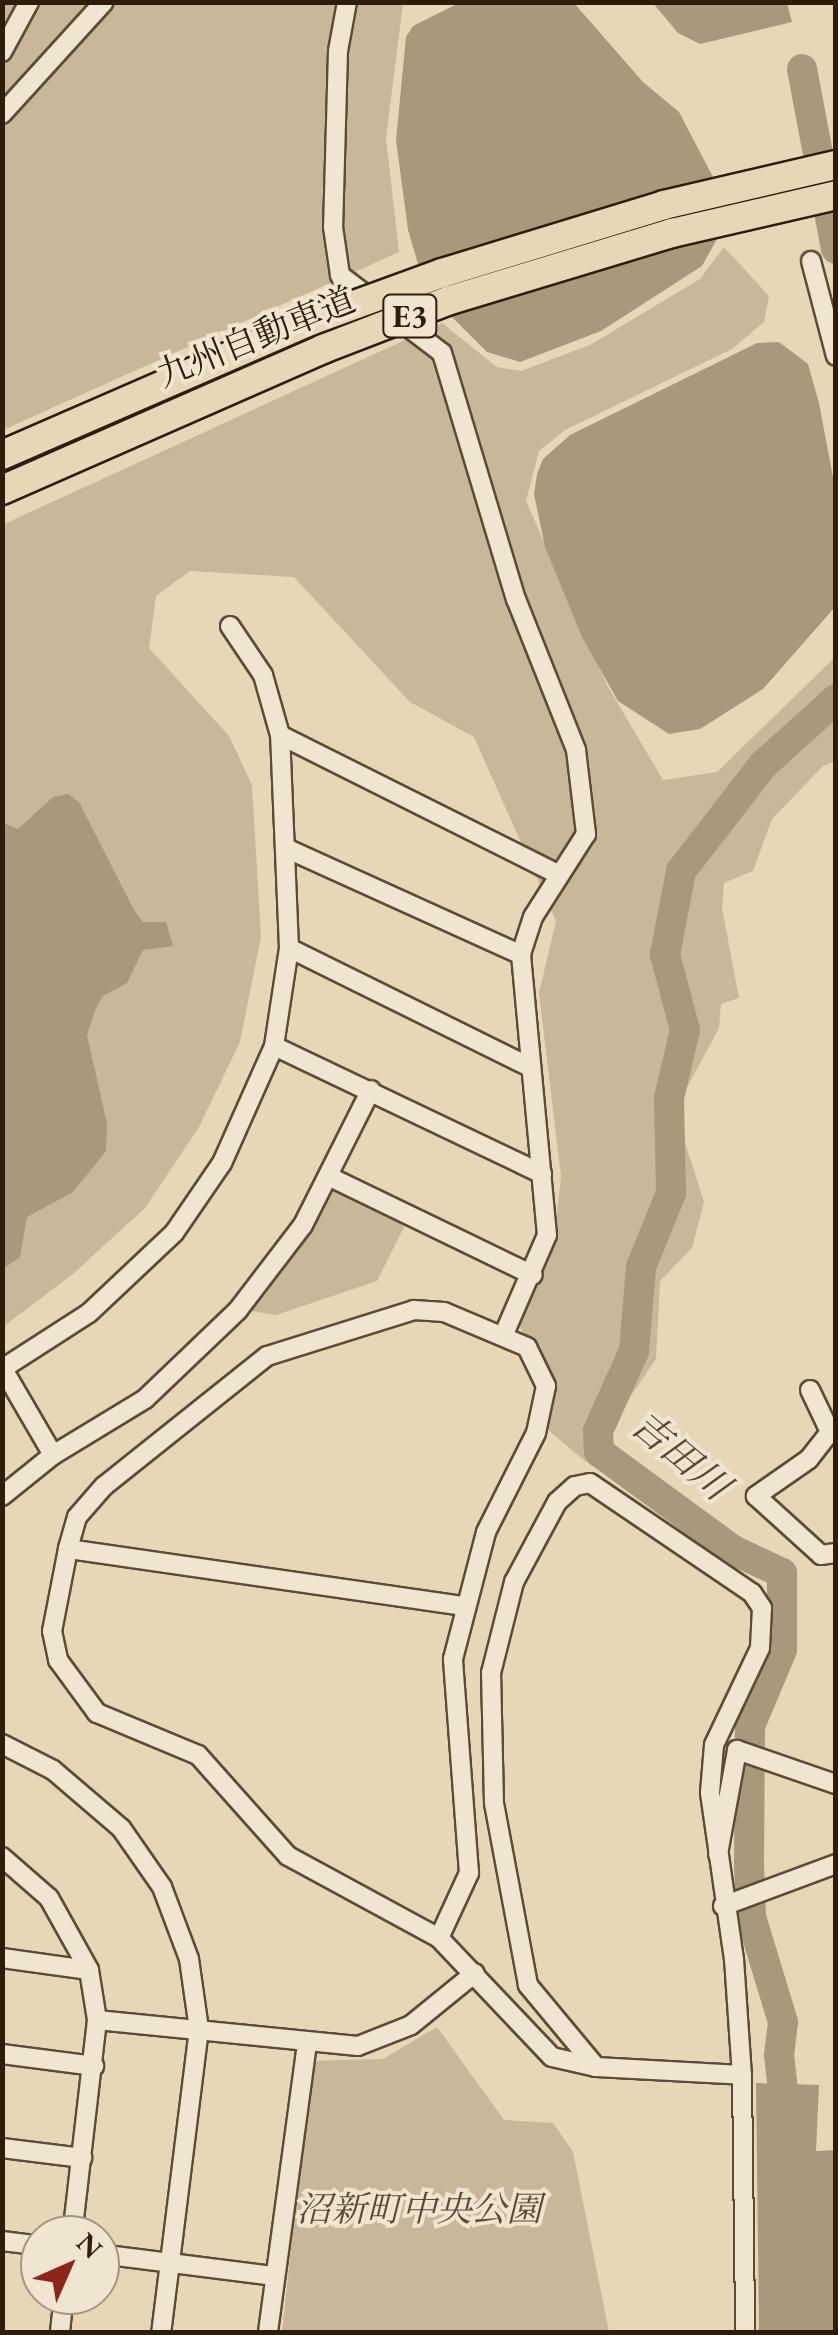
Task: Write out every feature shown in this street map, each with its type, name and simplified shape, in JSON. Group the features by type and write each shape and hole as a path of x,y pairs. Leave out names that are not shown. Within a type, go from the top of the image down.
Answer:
{"highway":[{"name":"九州自動車道","path":"2,455 310,321 442,274 664,205 836,166"},
{"name":"九州自動車道","path":"2,490 322,348 450,300 672,233 836,195"}],"street":[{"path":"2,52 29,2"},
{"path":"2,114 104,2"},
{"path":"347,2 338,51 333,227 340,275 442,353 516,600 576,750 586,834 556,873 521,955 528,1066 547,1235 533,1275 504,1334"},
{"path":"810,262 836,356"},
{"path":"53,1456 3,1369 89,1313 174,1233 222,1163 274,1046 289,948 290,850 280,735 263,674 230,626"},
{"path":"280,735 556,873"},
{"path":"290,850 521,955"},
{"path":"289,948 528,1066"},
{"path":"274,1046 542,1174"},
{"path":"2,1496 53,1456 146,1399 238,1310 330,1177 372,1090"},
{"path":"330,1177 533,1275"},
{"path":"439,1938 469,1873 451,1690 464,1606 486,1532 545,1408 538,1364 527,1347 504,1334 444,1312 414,1310 267,1356 104,1486 77,1518 52,1630 75,1690 97,1713 198,1755 288,1856 439,1938 552,2057 596,2067 742,2075"},
{"path":"810,1390 830,1432 810,1459 756,1496 821,1555 836,1553"},
{"path":"596,2067 528,1985 494,1803 491,1673 498,1632 514,1582 556,1502 575,1486 607,1491 647,1526 752,1594 762,1608 760,1648 714,1745 716,1859 734,1959 742,2075 745,2332"},
{"path":"68,1549 464,1606"},
{"path":"2,1744 88,1796 143,1856 179,1924 199,2029 161,2332"},
{"path":"716,1859 726,1836 737,1750 836,1784"},
{"path":"2,1857 49,1898 90,1970 97,2020 75,2215"},
{"path":"723,1906 836,1864"},
{"path":"2,1958 90,1970"},
{"path":"97,2020 306,2044 358,2046 392,2036 475,1974"},
{"path":"268,2332 306,2044"},
{"path":"2,2054 94,2066"},
{"path":"2,2148 82,2158"},
{"path":"120,2257 274,2276"}],"green space":[{"path":"2,3 403,3 386,138 399,252 3,430"},
{"path":"724,247 769,296 764,322 732,349 565,430 539,451 526,501 607,685 663,780 717,772 835,657 835,761 823,766 772,819 753,871 724,883 722,908 739,998 721,1004 719,1028 683,1095 679,1124 704,1202 692,1248 660,1281 656,1359 586,1462 547,1429 551,1404 540,1355 518,1325 554,1238 561,1177 539,993 556,921 474,737 410,702 294,577 190,571 156,596 149,648 229,736 252,785 261,937 240,1042 199,1127 145,1208 74,1273 3,1327 2,525 442,323 497,367 521,371 590,345 700,279"},
{"path":"331,1184 407,1221 377,1281 276,1315 251,1311"},
{"name":"沼新町中央公園","path":"437,2027 504,2120 553,2123 573,2152 609,2332 282,2332 311,2061 383,2059"}],"shaded area":[{"path":"459,3 574,3 643,82 679,112 713,177 717,239 702,266 601,331 520,362 487,352 452,317 419,267 408,230 396,140 406,37 413,26"},
{"path":"653,3 787,3 792,22 700,44 678,33"},
{"path":"779,342 808,364 819,403 835,488 835,607 763,689 700,729 669,734 618,701 582,637 545,547 534,494 537,474 543,459 570,435 757,343"},
{"path":"68,794 79,802 134,910 143,922 166,922 173,946 143,950 127,983 103,996 95,1010 87,1035 107,1124 106,1151 73,1192 27,1217 20,1257 3,1269 3,823 18,829 53,797"},
{"path":"756,2083 819,2085 816,2151 835,2150 835,2332 759,2332"}],"waterway":[{"name":"吉田川","path":"802,69 836,249"},
{"name":"吉田川","path":"787,2125 779,2055 783,2022 751,1917 749,1866 750,1726 782,1650 782,1573 733,1550 599,1452 598,1431 634,1351 641,1267 671,1193 669,1098 685,1030 665,955 681,871 763,765 836,699"}]}
